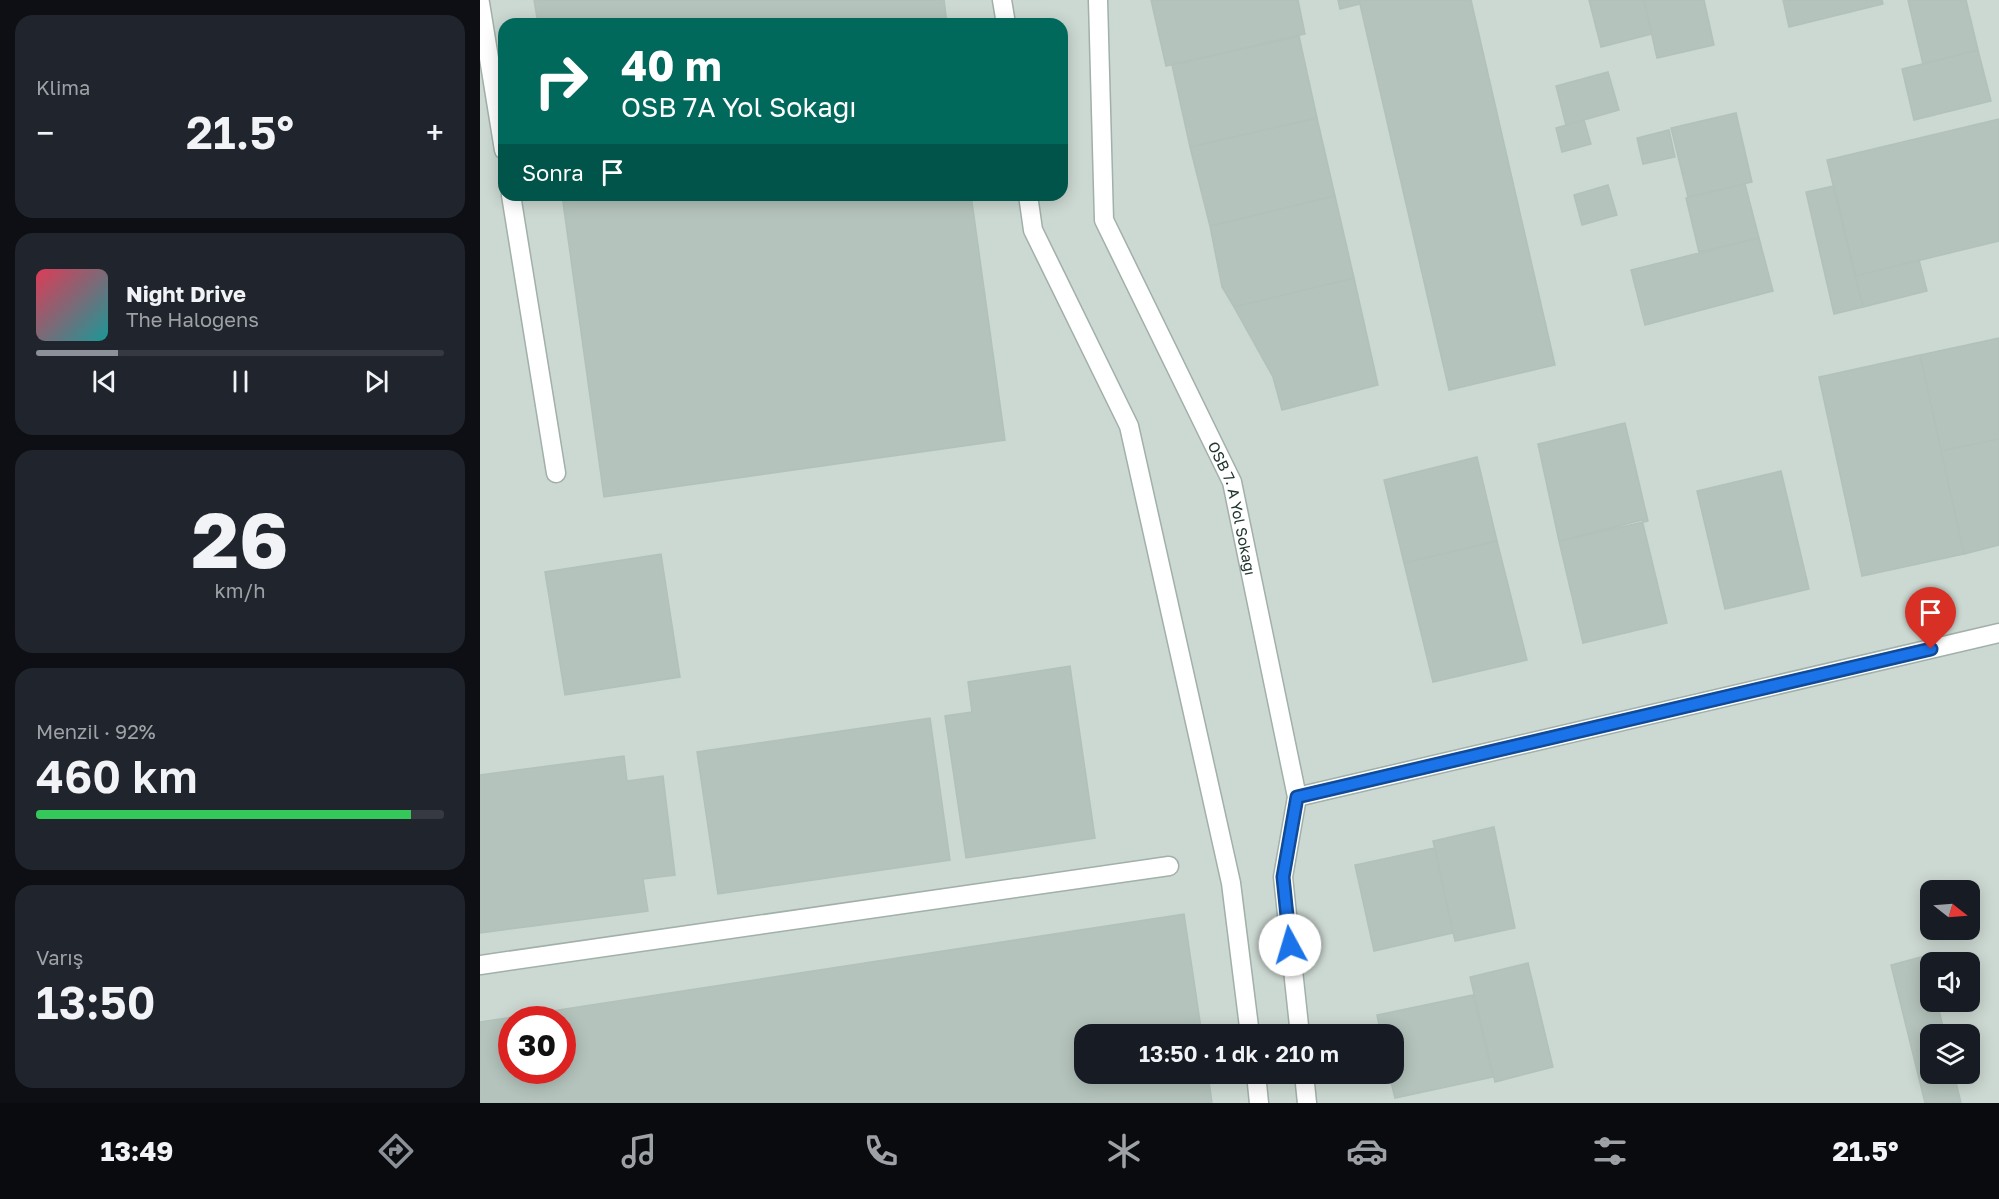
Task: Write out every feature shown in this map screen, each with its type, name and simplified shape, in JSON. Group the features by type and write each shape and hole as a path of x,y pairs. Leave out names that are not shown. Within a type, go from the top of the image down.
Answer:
{"street":[{"path":"1002,0 1005,18"},
{"name":"OSB 7. A Yol Sokağı","path":"1098,0 1104,220 1232,482 1297,797 1283,877 1299,1024"},
{"path":"480,3 498,113"},
{"path":"512,201 556,473"},
{"path":"1029,201 1033,230 1129,426 1231,883 1249,1024"},
{"path":"1297,797 1999,633"},
{"path":"480,965 1169,866"},
{"path":"1257,1084 1259,1103"},
{"path":"1305,1084 1307,1103"}],"shaded area":[{"path":"480,0 1999,0 1999,1103 480,1103"}],"building":[{"path":"534,0 944,0 946,18 537,18"},
{"path":"1151,0 1298,0 1305,34 1166,66"},
{"path":"1338,0 1359,0 1360,4 1340,9"},
{"path":"1359,0 1471,0 1555,365 1449,390"},
{"path":"1589,0 1644,0 1652,34 1601,47"},
{"path":"1644,0 1704,0 1714,45 1657,58"},
{"path":"1783,0 1882,0 1883,4 1789,27"},
{"path":"1908,0 1966,0 1978,50 1923,64"},
{"path":"1299,36 1317,118 1190,147 1172,65"},
{"path":"1978,50 1991,101 1914,120 1902,69"},
{"path":"1608,72 1619,110 1566,125 1556,86"},
{"path":"1736,113 1752,182 1688,197 1671,128"},
{"path":"1317,118 1335,196 1210,226 1190,147"},
{"path":"1999,119 1999,241 1855,276 1827,160"},
{"path":"1584,120 1591,144 1562,152 1556,128"},
{"path":"1669,130 1675,157 1643,164 1637,138"},
{"path":"1745,184 1759,238 1699,252 1686,198"},
{"path":"1608,185 1617,215 1582,225 1574,195"},
{"path":"1834,186 1863,307 1834,314 1806,192"},
{"path":"1335,196 1354,278 1234,307 1222,287 1210,226"},
{"path":"563,201 972,201 1005,440 604,497"},
{"path":"1759,238 1773,291 1645,325 1631,270"},
{"path":"1919,260 1927,291 1863,307 1855,276"},
{"path":"1354,278 1378,385 1282,410 1273,377 1234,307"},
{"path":"1999,338 1999,439 1941,451 1920,355"},
{"path":"1920,355 1964,554 1862,576 1819,377"},
{"path":"1625,423 1648,521 1559,541 1538,444"},
{"path":"1999,439 1999,545 1964,554 1941,451"},
{"path":"1477,457 1497,541 1404,563 1384,480"},
{"path":"1781,471 1809,589 1725,609 1697,491"},
{"path":"1642,520 1667,623 1583,643 1559,541"},
{"path":"1497,541 1527,660 1433,682 1404,563"},
{"path":"661,554 680,677 565,695 545,572"},
{"path":"1070,666 1095,838 966,858 945,716 972,712 968,682"},
{"path":"930,718 950,860 718,894 697,752"},
{"path":"624,756 627,781 663,776 675,875 643,879 648,911 480,933 480,775"},
{"path":"1494,827 1515,928 1455,941 1433,841"},
{"path":"1435,848 1453,933 1374,951 1355,865"},
{"path":"1184,914 1200,1024 1074,1024 1074,1084 1209,1084 1212,1103 480,1103 480,1022 498,1019 498,1084 576,1084 576,1007"},
{"path":"1920,957 1920,1012 1939,1012 1942,1024 1920,1024 1920,1083 1891,965"},
{"path":"1528,963 1553,1067 1495,1082 1470,977"},
{"path":"1473,995 1493,1077 1395,1098 1392,1084 1404,1084 1404,1024 1379,1024 1377,1015"},
{"path":"1920,1084 1956,1084 1961,1103 1925,1103"}],"route":[{"path":"1290,945 1283,877 1297,797 1931,649"}]}
